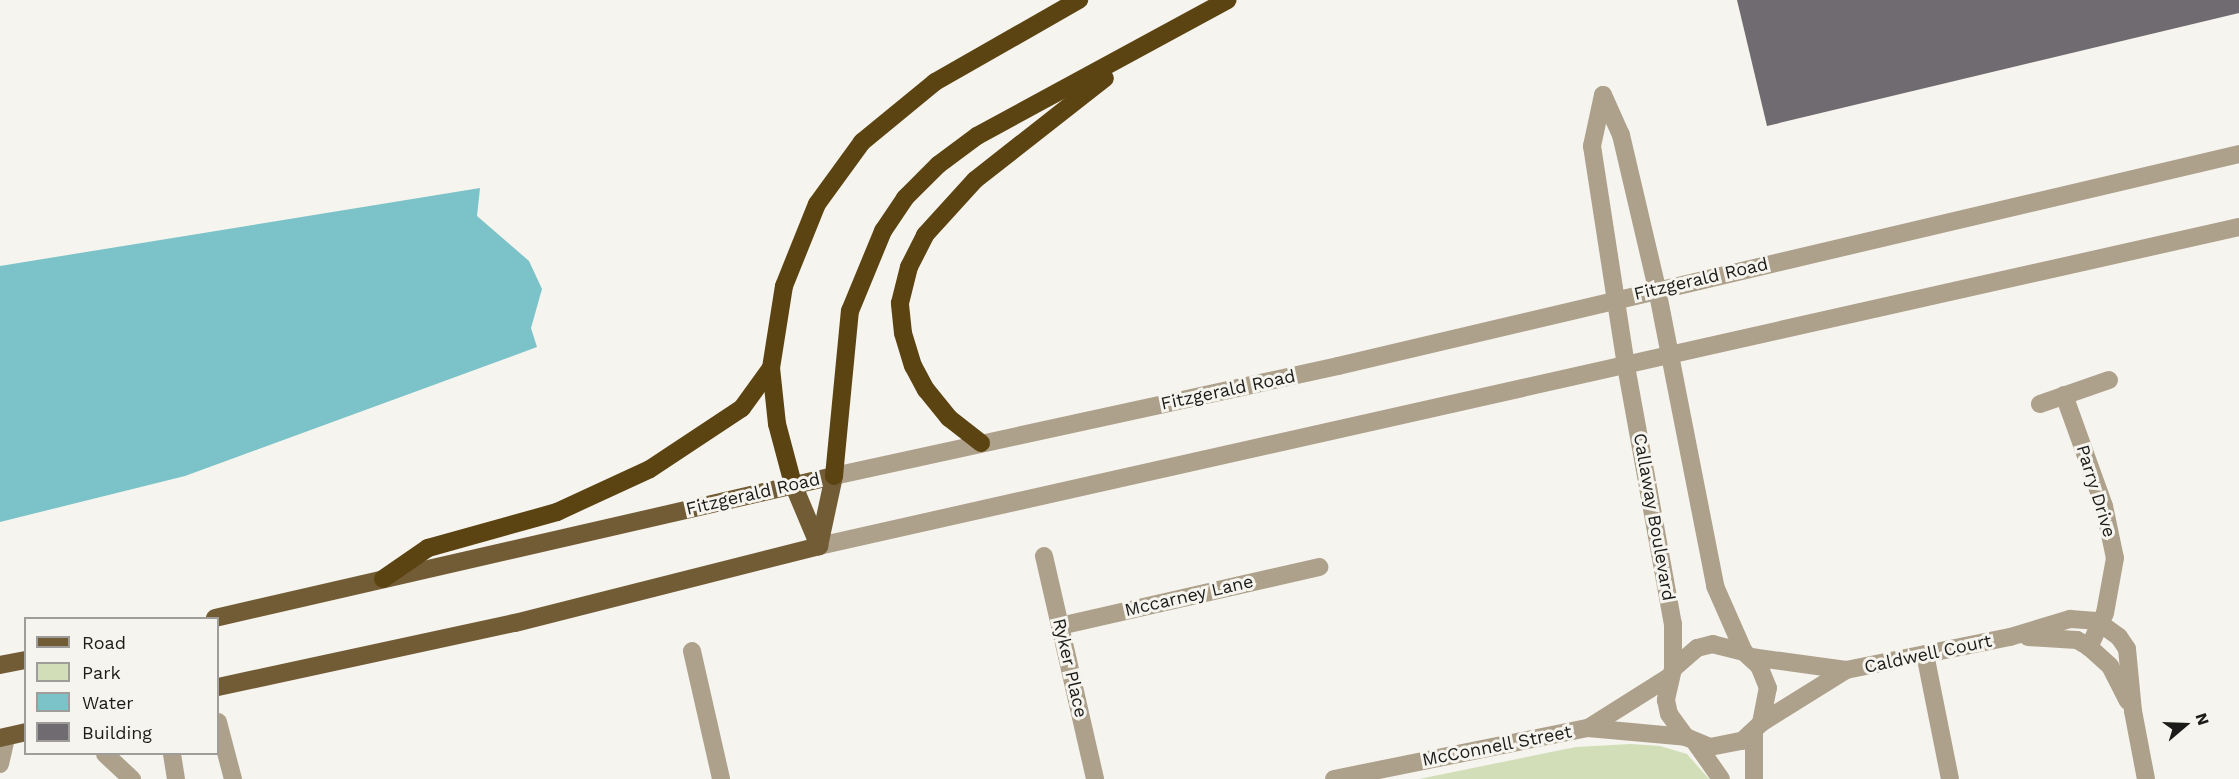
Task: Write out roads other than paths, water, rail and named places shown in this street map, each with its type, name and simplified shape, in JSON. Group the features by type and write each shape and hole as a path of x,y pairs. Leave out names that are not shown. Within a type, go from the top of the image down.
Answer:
{"highway":[{"path":"793,484 777,424 771,368 777,311 802,237 823,194 862,142 935,82 1079,0"},
{"path":"834,476 850,310 883,231 905,198 938,165 977,136 1140,51 1227,0"},
{"path":"981,443 950,418 926,390 914,366 903,333 900,303 909,267 925,235 975,180 1140,51"},
{"path":"383,579 428,548 557,512 650,469 742,408 771,368"}],"main road":[{"name":"Fitzgerald Road","path":"219,617 834,476"},
{"path":"819,546 834,476"},
{"path":"793,484 819,546"},
{"path":"219,687 515,623 819,546"},
{"path":"0,665 24,660"},
{"path":"3,737 24,732"}],"street":[{"name":"Callaway Boulevard","path":"1657,289 1621,135 1603,95 1592,146 1626,366 1673,624 1671,673"},
{"name":"Fitzgerald Road","path":"834,476 1338,366 1615,298 2239,154"},
{"path":"819,546 1670,357 2239,227"},
{"path":"1657,289 1715,586 1748,654 1768,688 1758,727 1754,779"},
{"path":"2040,404 2109,380"},
{"name":"Parry Drive","path":"2064,395 2111,535 2114,576 2100,623 2089,647"},
{"name":"Ryker Place","path":"1044,556 1095,779"},
{"name":"Mccarney Lane","path":"1060,626 1319,567"},
{"name":"Caldwell Court","path":"1748,654 1846,670 2010,637 2070,619 2100,623"},
{"path":"2100,623 2120,637 2127,649 2133,711 2146,779"},
{"name":"Caldwell Court","path":"2010,637 2059,638 2089,647"},
{"path":"1721,779 1669,714 1666,700 1671,673 1697,648 1713,644 1748,654"},
{"path":"2089,647 2114,672 2133,711"},
{"path":"692,651 722,779"},
{"path":"1925,654 1950,779"},
{"name":"Caldwell Court","path":"1758,727 1846,670"},
{"name":"McConnell Street","path":"1588,728 1671,673"},
{"path":"219,726 232,779"},
{"path":"1690,739 1726,746 1758,727"},
{"name":"McConnell Street","path":"1334,779 1588,728 1690,739"},
{"path":"0,764 3,737"},
{"path":"107,755 132,779"},
{"path":"172,755 176,779"}],"water":[{"path":"480,188 477,216 529,261 542,289 531,328 537,347 185,476 0,522 0,266"}]}
